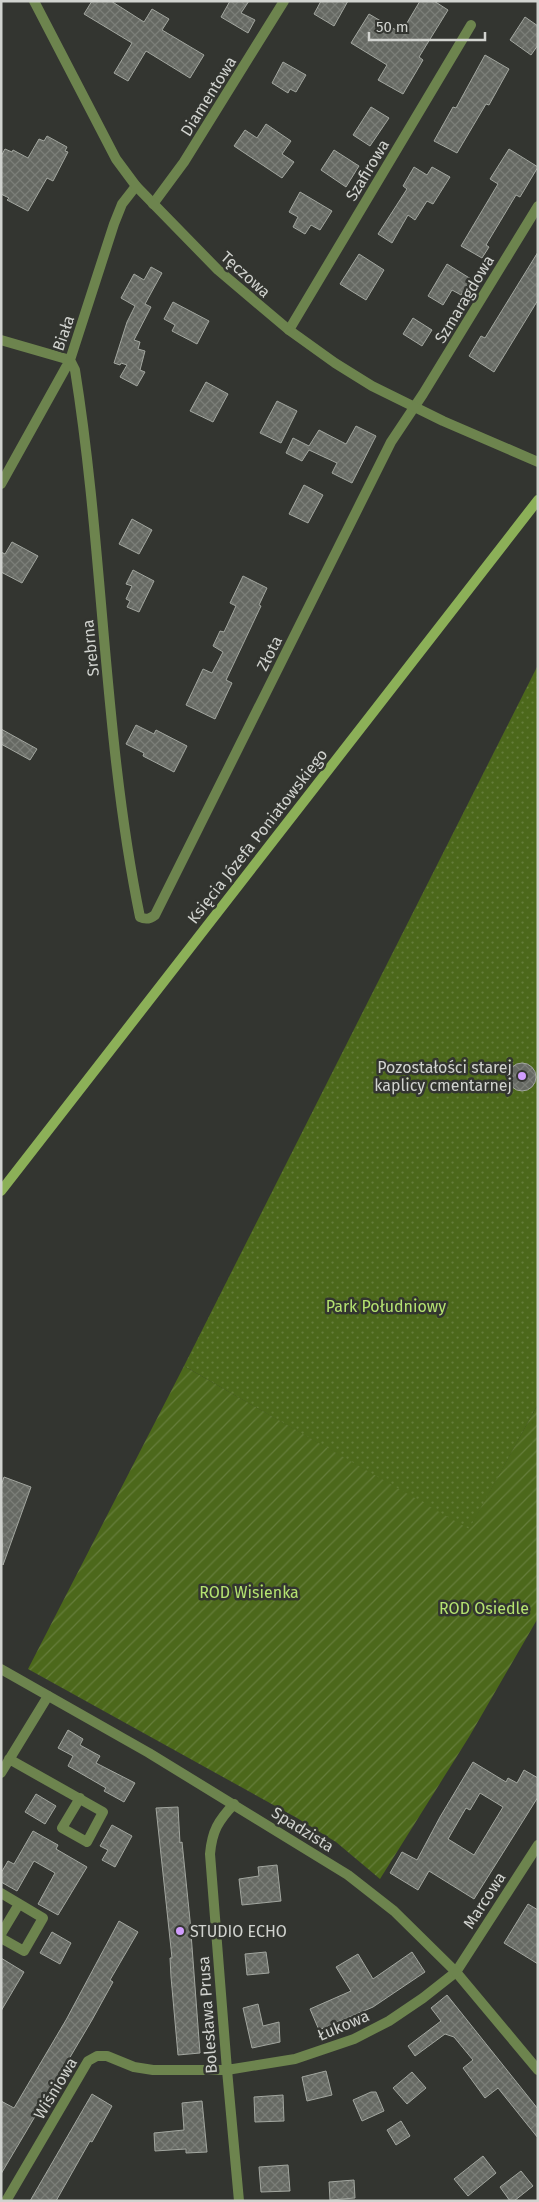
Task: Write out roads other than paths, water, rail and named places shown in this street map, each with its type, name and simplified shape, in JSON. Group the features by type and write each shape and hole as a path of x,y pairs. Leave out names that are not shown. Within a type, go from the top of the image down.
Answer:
{"main road":[{"name":"Księcia Józefa Poniatowskiego","path":"1,1190 538,500"}],"street":[{"name":"Tęczowa","path":"34,1 116,159 136,186 218,270 288,330 335,363 414,408 538,462"},
{"name":"Diamentowa","path":"153,204 184,162 284,1"},
{"name":"Szafirowa","path":"288,330 471,25"},
{"name":"Biała","path":"1,484 70,360 114,224 122,204 136,186"},
{"name":"Szmaragdowa","path":"414,408 538,206"},
{"path":"1,340 70,360"},
{"name":"Srebrna","path":"70,360 75,370 79,399 118,774 133,884 140,918 145,920 155,915"},
{"name":"Złota","path":"155,915 391,442 414,408"},
{"name":"Spadzista","path":"3,1670 234,1804 348,1875 394,1911 456,1972 538,2070"},
{"path":"1,1773 48,1696"},
{"path":"9,1759 80,1798"},
{"name":"Bolesława Prusa","path":"234,1804 221,1818 212,1836 210,1854 226,2070 239,2201"},
{"name":"Marcowa","path":"456,1972 538,1845"},
{"path":"1,1893 43,1918 24,1951 1,1938"},
{"path":"1,1934 19,1904"},
{"name":"Łukowa","path":"226,2070 295,2059 354,2039 389,2021 423,1998 456,1972"},
{"name":"Wiśniowa","path":"6,2201 88,2061 97,2056 107,2056 153,2070 226,2070"}],"place":[{"name":"Pozostałości starej kaplicy cmentarnej","path":"522,1076"},
{"name":"STUDIO ECHO","path":"180,1931"}],"park label":[{"name":"Park Południowy","path":"386,1306"},
{"name":"ROD Wisienka","path":"249,1592"},
{"name":"ROD Osiedle","path":"484,1608"}]}
